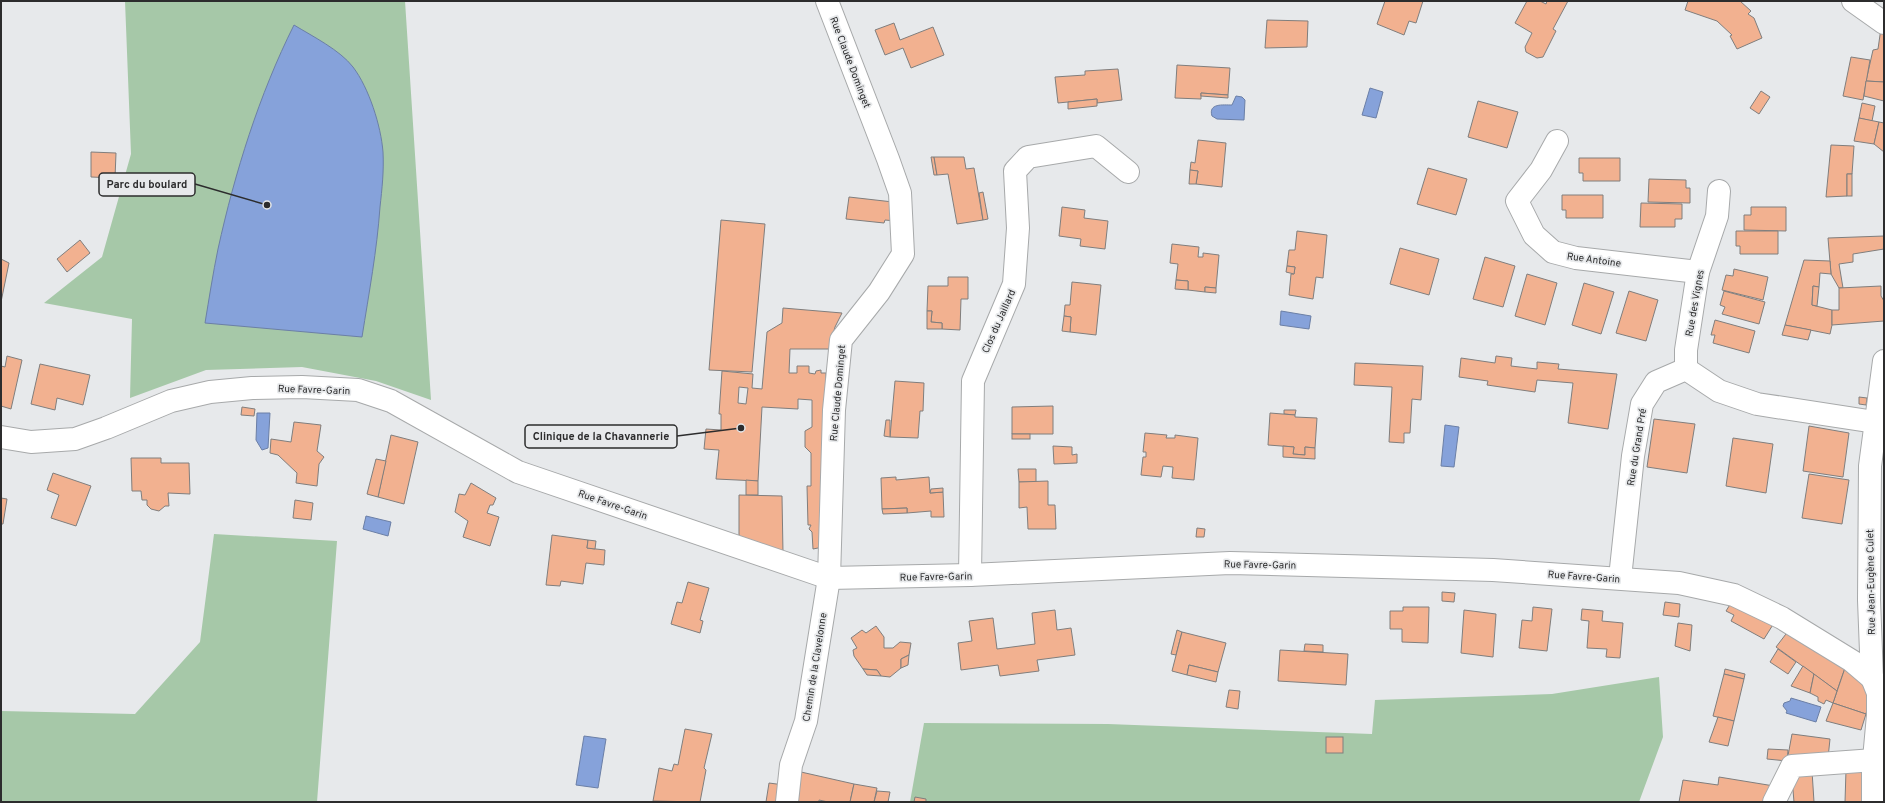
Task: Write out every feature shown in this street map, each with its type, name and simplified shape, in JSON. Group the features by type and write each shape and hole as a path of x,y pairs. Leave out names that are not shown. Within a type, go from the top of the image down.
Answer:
{"street":[{"name":"Rue Claude Dominget","path":"827,1 900,193 903,254 879,292 841,340 834,410 829,578"},
{"path":"1853,1 1884,23"},
{"name":"Rue Antoine","path":"1557,141 1541,170 1517,201 1534,235 1553,252 1576,258 1698,272"},
{"name":"Clos du Jaillard","path":"970,575 972,381 1014,284 1018,228 1015,171 1028,157 1096,146 1128,172"},
{"name":"Rue des Vignes","path":"1686,370 1686,350 1698,272 1717,216 1719,192"},
{"name":"Rue Jean-Eugène Culet","path":"1873,802 1874,760 1878,715 1878,686 1869,600 1870,482 1875,422 1884,361"},
{"path":"1686,370 1719,391 1757,404 1875,422"},
{"name":"Rue du Grand Pré","path":"1620,578 1633,456 1642,404 1656,382 1686,370"},
{"name":"Rue Favre-Garin","path":"1,437 31,442 75,439 171,401 210,392 252,388 302,387 358,390 391,401 518,472 829,578 970,575 1230,563 1493,570 1679,583 1734,596 1782,618 1852,661 1878,686"},
{"name":"Chemin de la Clavelonne","path":"787,802 791,765 806,721 829,578"},
{"path":"1774,802 1792,766 1874,760"}],"green space":[{"path":"125,1 405,1 431,400 376,381 302,367 206,370 130,398 132,319 44,303 102,257 131,154"},
{"path":"214,534 337,541 317,802 1,802 1,711 135,714 200,642"},
{"path":"1659,677 1663,737 1639,802 910,802 924,723 1108,724 1372,734 1375,700 1552,694"}],"water":[{"path":"294,25 333,49 353,67 369,96 380,131 383,166 379,223 362,337 205,323 218,249 240,163 259,106 281,52"},
{"path":"1370,88 1383,92 1376,118 1362,115"},
{"path":"1236,96 1242,97 1245,100 1244,120 1217,119 1212,116 1211,112 1214,107 1221,105 1232,105"},
{"path":"1281,311 1311,316 1309,329 1280,325"},
{"path":"257,413 270,413 268,448 262,450 256,440"},
{"path":"1445,425 1459,427 1454,467 1441,466"},
{"path":"366,516 391,522 388,536 363,529"},
{"path":"1791,698 1821,707 1816,722 1786,713 1787,711 1783,706 1784,703 1790,701"},
{"path":"584,736 606,739 598,788 576,785"}],"building":[{"path":"1385,1 1423,1 1416,23 1409,21 1404,35 1377,24"},
{"path":"1527,1 1540,1 1546,4 1547,1 1568,1 1553,29 1556,31 1543,57 1537,58 1526,52 1525,47 1532,33 1515,23"},
{"path":"1688,1 1740,1 1751,11 1748,14 1754,18 1762,38 1737,49 1730,36 1732,35 1717,21 1685,10"},
{"path":"1267,20 1308,21 1307,47 1265,48"},
{"path":"894,23 900,40 933,27 944,55 911,68 903,48 885,55 875,30"},
{"path":"1881,28 1884,32 1884,82 1866,81 1873,50 1878,49"},
{"path":"1851,57 1870,60 1863,100 1843,96"},
{"path":"1177,65 1230,68 1228,95 1201,93 1201,99 1175,98"},
{"path":"1118,69 1122,100 1097,103 1097,99 1058,103 1055,77 1085,75 1085,71"},
{"path":"1866,81 1884,82 1884,101 1864,96"},
{"path":"1761,91 1770,97 1759,114 1750,108"},
{"path":"1201,93 1228,95 1228,98 1201,96"},
{"path":"1097,99 1097,106 1068,109 1068,102"},
{"path":"1478,101 1518,112 1507,148 1468,137"},
{"path":"1862,103 1875,106 1872,121 1859,118"},
{"path":"1859,118 1879,122 1874,144 1854,141"},
{"path":"1879,122 1884,123 1884,152 1874,144"},
{"path":"1198,140 1226,143 1222,187 1196,184 1198,171 1190,170 1191,162 1195,163"},
{"path":"1831,145 1854,146 1852,174 1847,174 1847,196 1826,197"},
{"path":"91,152 116,153 115,178 91,177"},
{"path":"931,157 934,157 937,175 934,175"},
{"path":"934,157 964,157 966,169 974,168 983,220 957,224 948,174 937,175"},
{"path":"1579,158 1620,158 1620,181 1583,181 1583,173 1579,173"},
{"path":"1428,168 1467,179 1456,215 1417,204"},
{"path":"1190,170 1198,171 1196,184 1189,184"},
{"path":"1847,174 1852,174 1852,196 1847,196"},
{"path":"1649,179 1686,180 1686,188 1690,188 1690,203 1648,202"},
{"path":"983,192 988,219 983,220 979,193"},
{"path":"1562,195 1603,195 1603,218 1566,218 1566,210 1562,210"},
{"path":"849,197 893,202 896,221 885,220 884,223 846,219"},
{"path":"1641,203 1682,204 1682,219 1675,219 1675,227 1640,227"},
{"path":"1062,207 1085,210 1084,218 1108,221 1105,249 1080,246 1081,239 1059,236"},
{"path":"1751,207 1786,207 1786,231 1744,230 1744,215 1751,215"},
{"path":"721,220 765,224 752,372 709,370"},
{"path":"1297,231 1327,235 1323,278 1316,277 1313,299 1289,295 1291,274 1294,274 1295,267 1287,266 1289,250 1295,250"},
{"path":"1736,231 1778,231 1778,254 1740,254 1740,246 1736,246"},
{"path":"1884,236 1884,249 1853,254 1853,262 1839,264 1843,288 1839,288 1831,274 1828,238"},
{"path":"80,240 90,253 67,272 57,259"},
{"path":"1172,244 1199,247 1198,257 1203,257 1203,253 1219,255 1216,288 1205,287 1205,292 1188,290 1188,281 1176,280 1178,264 1170,263"},
{"path":"1400,248 1439,259 1429,295 1390,284"},
{"path":"1485,257 1515,266 1503,307 1473,299"},
{"path":"1,259 9,263 1,302"},
{"path":"1804,260 1830,261 1831,274 1820,273 1819,287 1813,286 1812,305 1832,310 1832,325 1830,334 1785,325"},
{"path":"1287,266 1295,267 1294,274 1286,272"},
{"path":"1734,269 1768,277 1763,300 1722,290 1726,275 1733,276"},
{"path":"1527,274 1557,283 1545,325 1515,316"},
{"path":"948,277 968,277 968,299 961,299 960,330 942,329 942,323 931,322 932,311 927,311 928,286 948,286"},
{"path":"1176,280 1188,281 1188,290 1175,289"},
{"path":"1072,282 1101,285 1096,335 1070,332 1071,317 1064,316 1065,305 1070,305"},
{"path":"1584,283 1614,292 1601,334 1572,325"},
{"path":"1813,286 1819,287 1817,306 1812,305"},
{"path":"1881,286 1881,296 1884,301 1884,321 1832,325 1832,310 1839,310 1839,288"},
{"path":"1205,287 1216,288 1216,293 1205,292"},
{"path":"1629,291 1658,300 1646,341 1616,333"},
{"path":"1724,291 1765,302 1759,324 1722,314 1725,307 1720,305"},
{"path":"783,308 842,313 835,327 829,349 790,349 789,373 797,373 797,366 809,366 809,373 815,374 816,371 821,370 821,373 826,373 823,547 813,549 812,532 809,529 811,525 808,525 807,486 811,486 811,453 805,447 805,431 812,427 812,400 798,399 798,409 762,407 758,481 716,479 719,450 704,449 706,429 721,430 721,414 719,414 722,371 753,374 752,388 762,389 767,332 782,323","holes":["739,387 748,388 746,404 738,403"]},
{"path":"927,311 932,311 931,322 942,323 942,329 927,329"},
{"path":"1064,316 1071,317 1070,332 1062,331"},
{"path":"1715,320 1755,331 1749,353 1713,343 1715,335 1711,335"},
{"path":"1785,325 1811,330 1808,340 1782,335"},
{"path":"7,356 22,360 11,409 1,406 1,366 5,367"},
{"path":"1496,356 1512,358 1511,366 1537,369 1537,362 1559,364 1558,369 1617,374 1608,429 1568,423 1573,383 1537,380 1535,392 1487,385 1488,381 1459,377 1461,358 1495,363"},
{"path":"1355,363 1423,366 1421,400 1412,399 1410,433 1404,433 1404,443 1389,442 1392,387 1354,385"},
{"path":"40,364 90,375 83,405 57,398 55,410 31,404"},
{"path":"895,381 924,383 923,411 920,411 918,438 890,437"},
{"path":"1859,397 1867,398 1866,405 1859,404"},
{"path":"1053,406 1053,434 1012,434 1012,407"},
{"path":"242,407 255,409 254,416 241,415"},
{"path":"1284,410 1296,410 1295,415 1284,414"},
{"path":"1270,413 1295,415 1295,417 1317,418 1315,448 1305,447 1305,455 1293,454 1294,447 1268,445"},
{"path":"1654,419 1695,424 1687,473 1647,467"},
{"path":"886,420 890,420 890,437 884,436"},
{"path":"294,422 321,425 317,451 324,457 319,464 317,486 296,483 297,473 278,455 270,453 271,439 291,442"},
{"path":"1809,426 1849,433 1843,477 1803,471"},
{"path":"1145,433 1167,435 1166,438 1175,438 1175,435 1198,438 1194,480 1172,478 1173,467 1163,466 1161,477 1141,475 1143,457 1146,457 1146,452 1143,452"},
{"path":"1012,434 1030,434 1030,439 1012,439"},
{"path":"391,435 418,442 404,504 378,497"},
{"path":"1733,438 1773,444 1766,493 1726,486"},
{"path":"1053,446 1072,447 1072,455 1077,454 1077,463 1054,464"},
{"path":"1283,446 1294,447 1293,454 1305,455 1305,447 1315,448 1315,459 1283,457"},
{"path":"131,458 161,458 161,463 189,463 190,494 168,493 169,506 165,506 159,511 151,509 147,505 147,500 142,500 141,491 132,491"},
{"path":"376,459 386,461 378,497 367,494"},
{"path":"1018,469 1036,469 1036,482 1019,482"},
{"path":"53,473 91,486 76,526 51,518 59,495 47,490"},
{"path":"1809,474 1849,480 1842,524 1802,518"},
{"path":"896,477 896,480 929,477 930,493 943,492 944,517 931,517 931,511 907,513 907,508 882,509 881,478"},
{"path":"746,480 758,481 758,495 746,495"},
{"path":"1048,481 1048,505 1055,505 1056,529 1028,529 1027,507 1019,508 1019,482"},
{"path":"471,483 496,498 493,505 490,505 487,513 499,517 490,546 463,537 468,521 455,512 459,494 465,495"},
{"path":"943,488 943,492 930,493 931,489"},
{"path":"739,495 782,496 783,553 739,538"},
{"path":"1,498 7,499 3,524 1,524"},
{"path":"295,500 313,503 311,520 293,518"},
{"path":"907,508 907,513 883,514 882,509"},
{"path":"1197,528 1205,529 1204,537 1196,537"},
{"path":"552,535 588,540 587,548 605,550 604,565 586,563 583,584 561,581 560,586 546,585"},
{"path":"588,540 596,541 595,549 587,548"},
{"path":"688,582 709,588 700,620 703,621 700,633 671,624 677,602 682,603"},
{"path":"1442,592 1455,593 1454,602 1442,601"},
{"path":"1665,602 1680,604 1679,617 1663,615"},
{"path":"1731,603 1774,623 1764,639 1731,621 1734,615 1726,611"},
{"path":"1403,607 1429,607 1428,643 1402,642 1402,629 1390,629 1390,611 1403,611"},
{"path":"1533,607 1552,609 1547,651 1519,648 1522,620 1532,621"},
{"path":"1582,609 1603,611 1602,621 1623,623 1620,658 1606,657 1607,649 1587,648 1589,621 1581,620"},
{"path":"1055,610 1057,630 1071,628 1075,655 1037,660 1039,671 1000,676 998,665 961,670 958,643 972,641 969,621 993,618 997,649 1035,644 1032,613"},
{"path":"1464,610 1496,614 1493,657 1461,653"},
{"path":"1678,623 1692,625 1690,651 1675,646"},
{"path":"876,626 884,637 884,648 893,648 900,642 911,643 909,655 901,659 901,668 890,677 881,676 877,670 863,669 854,656 853,650 857,648 851,638 862,630 866,633"},
{"path":"1177,630 1182,632 1176,655 1171,654"},
{"path":"1789,630 1845,668 1837,691 1776,647"},
{"path":"1182,632 1226,643 1218,672 1189,665 1187,675 1172,671"},
{"path":"1305,644 1323,645 1323,652 1304,651"},
{"path":"1778,649 1796,662 1788,674 1770,662"},
{"path":"1280,650 1348,654 1346,685 1278,681"},
{"path":"909,655 908,665 901,668 901,659"},
{"path":"1189,665 1218,672 1216,682 1187,675"},
{"path":"1803,666 1814,674 1810,693 1791,686"},
{"path":"1845,668 1870,687 1866,714 1833,703"},
{"path":"863,669 877,670 881,676 867,675"},
{"path":"1725,669 1745,674 1744,679 1724,674"},
{"path":"1724,674 1744,679 1734,721 1713,716"},
{"path":"1814,674 1837,691 1833,703 1826,700 1824,704 1818,701 1818,697 1810,693"},
{"path":"1229,690 1240,691 1238,709 1226,707"},
{"path":"1833,703 1866,714 1861,730 1826,721"},
{"path":"1718,717 1734,721 1728,746 1709,742"},
{"path":"685,729 712,734 704,768 706,770 700,802 653,801 659,768 672,771 674,764 678,765"},
{"path":"1792,734 1830,739 1828,758 1787,761"},
{"path":"1326,737 1343,737 1343,753 1326,753"},
{"path":"1768,749 1788,750 1787,761 1767,759"},
{"path":"1866,768 1865,802 1845,802 1846,770"},
{"path":"1812,771 1814,802 1794,802 1792,778"},
{"path":"801,772 854,784 850,802 828,802 819,800 819,802 798,802"},
{"path":"1719,777 1774,786 1768,802 1679,802 1683,780 1718,785"},
{"path":"769,783 784,785 781,802 766,802"},
{"path":"854,784 877,788 874,802 850,802"},
{"path":"877,791 890,792 888,802 874,802"},
{"path":"915,797 926,799 926,802 914,802"}],"place":[{"name":"Parc du boulard","path":"267,205"},
{"name":"Clinique de la Chavannerie","path":"741,428"}]}
